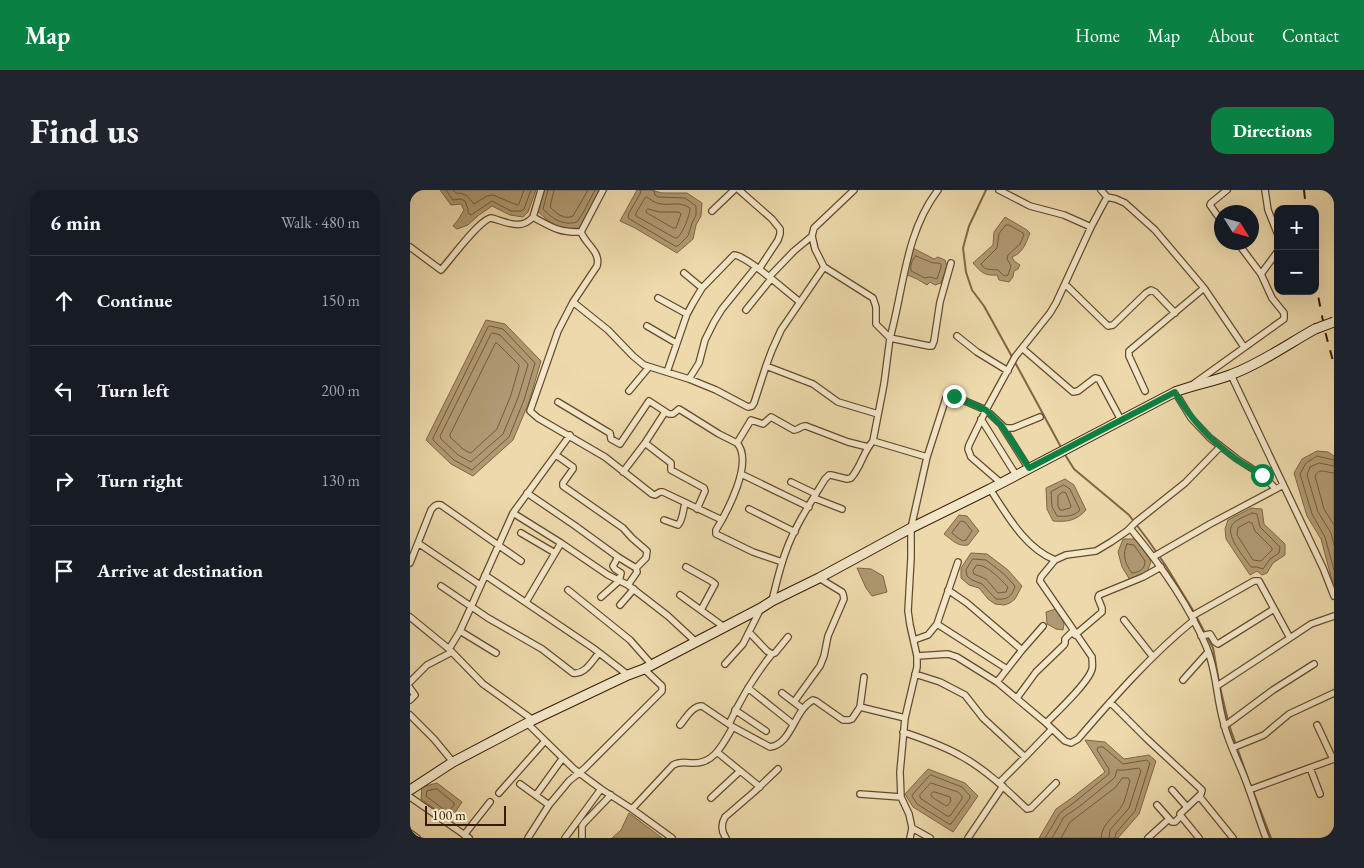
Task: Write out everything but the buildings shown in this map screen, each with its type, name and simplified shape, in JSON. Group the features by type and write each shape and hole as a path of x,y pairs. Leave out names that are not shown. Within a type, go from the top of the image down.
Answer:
{"main road":[{"path":"410,790 454,762 530,721 644,669 911,528 990,489 1175,392 1231,375 1315,329 1334,322"}],"street":[{"path":"410,247 441,270 488,218 522,225 528,222 533,217 541,190"},
{"path":"581,232 603,190"},
{"path":"712,211 734,190"},
{"path":"689,379 698,363 705,340 722,309 757,268 778,240 780,234 780,229 772,219 739,190"},
{"path":"854,190 814,228 812,236 815,249 824,267 873,298 876,307 876,324 890,338 932,346 940,302 950,263"},
{"path":"772,601 782,562 795,532 815,496 829,475 851,478 873,441 884,384 890,338 906,260 927,206 938,190"},
{"path":"999,190 1030,206 1064,215 1091,228"},
{"path":"1101,190 1107,198 1116,199 1124,203 1149,225 1204,288 1244,347"},
{"path":"1214,211 1210,205 1211,203 1227,190"},
{"path":"1264,190 1268,210 1274,225"},
{"path":"1001,483 971,457 969,445 1016,357 1050,313 1107,198"},
{"path":"533,217 564,232 581,232"},
{"path":"581,232 586,242 596,253 597,266 573,302 558,331 530,413 605,457 652,494 655,495 663,492 722,520"},
{"path":"746,310 770,278 794,251 812,236"},
{"path":"1188,387 1284,319 1284,313 1272,298 1261,274 1243,250"},
{"path":"667,372 686,314 702,288 734,255 739,256 757,268 800,302"},
{"path":"1261,274 1274,256"},
{"path":"573,302 608,330 633,356 649,367 689,379 750,407 754,403 766,366 781,330 824,267"},
{"path":"684,273 702,288"},
{"path":"1065,284 1108,326 1113,325 1151,290 1175,313"},
{"path":"1145,390 1129,356 1129,352 1204,288"},
{"path":"658,298 686,314"},
{"path":"647,326 676,343"},
{"path":"957,336 977,352 1008,371"},
{"path":"1022,348 1073,392 1078,391 1095,378 1099,379 1122,420"},
{"path":"766,366 813,384 838,402 878,414"},
{"path":"629,391 649,367"},
{"path":"1231,375 1323,568 1334,596"},
{"path":"1175,392 1191,418 1220,446 1237,460 1262,475 1276,489"},
{"path":"910,838 912,828 909,814 901,797 900,772 905,718 917,656 908,611 911,528 927,457 946,398 954,396 986,410 1002,426 1029,468"},
{"path":"558,402 608,432 611,439 620,444 648,402 671,415 679,409 737,443 743,452 744,462 722,520 715,532 718,536 753,552 782,562"},
{"path":"623,472 665,412"},
{"path":"737,443 751,420 762,424 771,417 794,430 806,426 848,442 868,447"},
{"path":"1002,426 1013,428 1040,417"},
{"path":"982,419 1016,475"},
{"path":"410,682 427,665 450,651 513,512 570,436"},
{"path":"873,441 927,457"},
{"path":"645,443 670,462 671,470 704,488 705,491 697,509"},
{"path":"1046,722 1085,682 1092,670 1092,658 1040,581 1040,577 1055,560 1066,555 1096,551 1111,542 1185,483 1220,446"},
{"path":"556,455 573,467 563,486 622,528 647,551 646,558 636,568 637,572 628,585"},
{"path":"741,474 809,507"},
{"path":"790,482 842,509"},
{"path":"1156,555 1283,485"},
{"path":"990,489 1026,540 1055,560"},
{"path":"527,493 636,568"},
{"path":"664,520 679,525 685,503"},
{"path":"410,563 431,510 438,504 521,561"},
{"path":"749,510 795,532"},
{"path":"513,512 608,575 634,589 668,616 696,642"},
{"path":"1133,525 1156,555 1161,567 1194,616 1204,635 1220,684 1220,710 1251,789 1265,838"},
{"path":"520,533 555,553"},
{"path":"418,543 480,585"},
{"path":"526,602 561,543"},
{"path":"601,597 619,581 621,573 614,566 618,557"},
{"path":"914,640 928,634 937,624 958,562"},
{"path":"686,567 715,584 701,610"},
{"path":"1016,698 1036,672 1064,645 1065,638 1102,612 1098,598 1099,595 1143,577 1161,567"},
{"path":"485,575 628,675"},
{"path":"794,702 820,666 828,636 844,599 842,592 819,578"},
{"path":"917,656 952,655 997,682 1046,722 1068,743 1074,742 1110,702 1194,616 1254,581 1261,584 1290,638"},
{"path":"441,586 471,607 542,649 573,673 577,674 584,671 599,653"},
{"path":"620,605 634,589"},
{"path":"568,590 630,640 652,664"},
{"path":"948,590 967,603 1022,650"},
{"path":"680,595 724,627"},
{"path":"725,664 740,648 761,608"},
{"path":"1204,635 1210,634 1218,644 1274,609"},
{"path":"1220,684 1311,624 1334,616"},
{"path":"411,620 450,651 484,684 530,721 544,741 562,759 580,774 672,838"},
{"path":"1124,620 1154,657"},
{"path":"937,624 1007,669"},
{"path":"997,682 1043,626"},
{"path":"460,631 496,653"},
{"path":"749,632 772,654"},
{"path":"632,809 673,765 681,762 702,763 712,758 731,726 735,710 754,677 788,637"},
{"path":"1183,680 1208,652"},
{"path":"1227,724 1273,690 1314,664"},
{"path":"528,838 549,805 573,777 580,774 662,691 662,686 644,669"},
{"path":"915,674 940,682 965,695 983,718 1025,757"},
{"path":"680,726 693,709 699,705 731,726 770,747 778,745 794,724 802,709 810,701 816,701 844,720 852,719 860,707 864,677"},
{"path":"410,688 415,695 410,700"},
{"path":"748,688 794,724"},
{"path":"782,693 802,709"},
{"path":"1235,747 1264,735 1289,714 1334,693"},
{"path":"1110,702 1200,787 1202,792 1174,822 1157,805"},
{"path":"860,707 905,718"},
{"path":"735,710 766,731"},
{"path":"410,715 454,762"},
{"path":"1251,789 1334,759 1316,725"},
{"path":"968,838 1001,785 1052,729"},
{"path":"903,732 934,742 962,756 1001,785 1027,809 1056,783"},
{"path":"499,793 544,741"},
{"path":"717,752 760,787"},
{"path":"536,795 562,759"},
{"path":"1310,768 1320,794"},
{"path":"726,838 722,829 725,816 760,787 778,769"},
{"path":"711,798 740,771"},
{"path":"520,784 549,805"},
{"path":"565,838 601,789"},
{"path":"1172,790 1187,807"},
{"path":"860,794 901,797"},
{"path":"582,838 582,826 584,823 611,795"},
{"path":"1199,796 1232,838"},
{"path":"410,797 467,837 490,802"},
{"path":"1181,816 1200,838"},
{"path":"1148,838 1169,819"},
{"path":"912,828 930,838"},
{"path":"410,833 417,838"}],"water":[{"path":"440,190 536,190 528,212 523,217 510,215 492,206 468,225 457,229 453,226 464,210 461,204 451,205"},
{"path":"543,190 601,190 579,228 565,229 551,223 537,211"},
{"path":"637,190 687,193 702,203 701,216 696,225 693,239 677,253 620,221"},
{"path":"1005,217 1030,233 1021,250 1012,257 1020,265 1014,271 1013,277 1009,282 999,280 997,275 983,273 973,263 993,245 994,232"},
{"path":"913,248 934,259 938,257 945,260 947,266 941,283 935,285 930,282 927,285 905,274"},
{"path":"486,320 505,324 541,361 529,402 513,440 473,476 451,464 426,440"},
{"path":"1317,451 1328,452 1334,456 1334,588 1321,539 1307,516 1294,473 1302,459"},
{"path":"1065,479 1074,485 1086,510 1071,520 1053,521 1047,509 1046,488"},
{"path":"1251,508 1262,509 1264,524 1285,544 1285,555 1273,563 1267,573 1262,575 1257,571 1250,575 1226,539 1225,529 1228,520"},
{"path":"959,515 967,516 979,531 968,545 958,544 944,534"},
{"path":"1123,539 1136,539 1151,561 1148,570 1144,574 1130,580 1122,567 1118,552"},
{"path":"971,553 987,554 1008,570 1022,586 1015,599 1004,605 995,604 979,588 969,585 961,578 961,568"},
{"path":"857,568 871,569 883,576 887,592 872,596 866,588"},
{"path":"1059,608 1064,624 1063,630 1056,629 1047,624 1046,612"},
{"path":"1085,740 1105,742 1124,759 1149,755 1156,761 1139,814 1118,838 1039,838 1056,809 1105,772"},
{"path":"928,769 965,783 978,796 953,832 913,807 905,794"},
{"path":"437,783 462,802 450,820 421,799 422,787"},
{"path":"629,813 662,838 612,838 621,830"}],"waterway":[{"path":"986,190 969,226 963,248 966,272 972,290 984,306 1062,449"},
{"path":"1064,453 1074,469 1129,515 1166,566 1194,612"},
{"path":"1196,616 1213,648 1219,682"},
{"path":"1220,687 1228,721"},
{"path":"1229,725 1251,787"},
{"path":"1253,791 1271,838"}],"railway":[{"path":"1304,190 1306,205"},
{"path":"1332,190 1334,196"},
{"path":"1318,295 1334,365"}],"route":[{"path":"954,396 986,410 999,422 1029,468 1175,392 1191,418 1210,438 1237,460 1262,475"}]}
